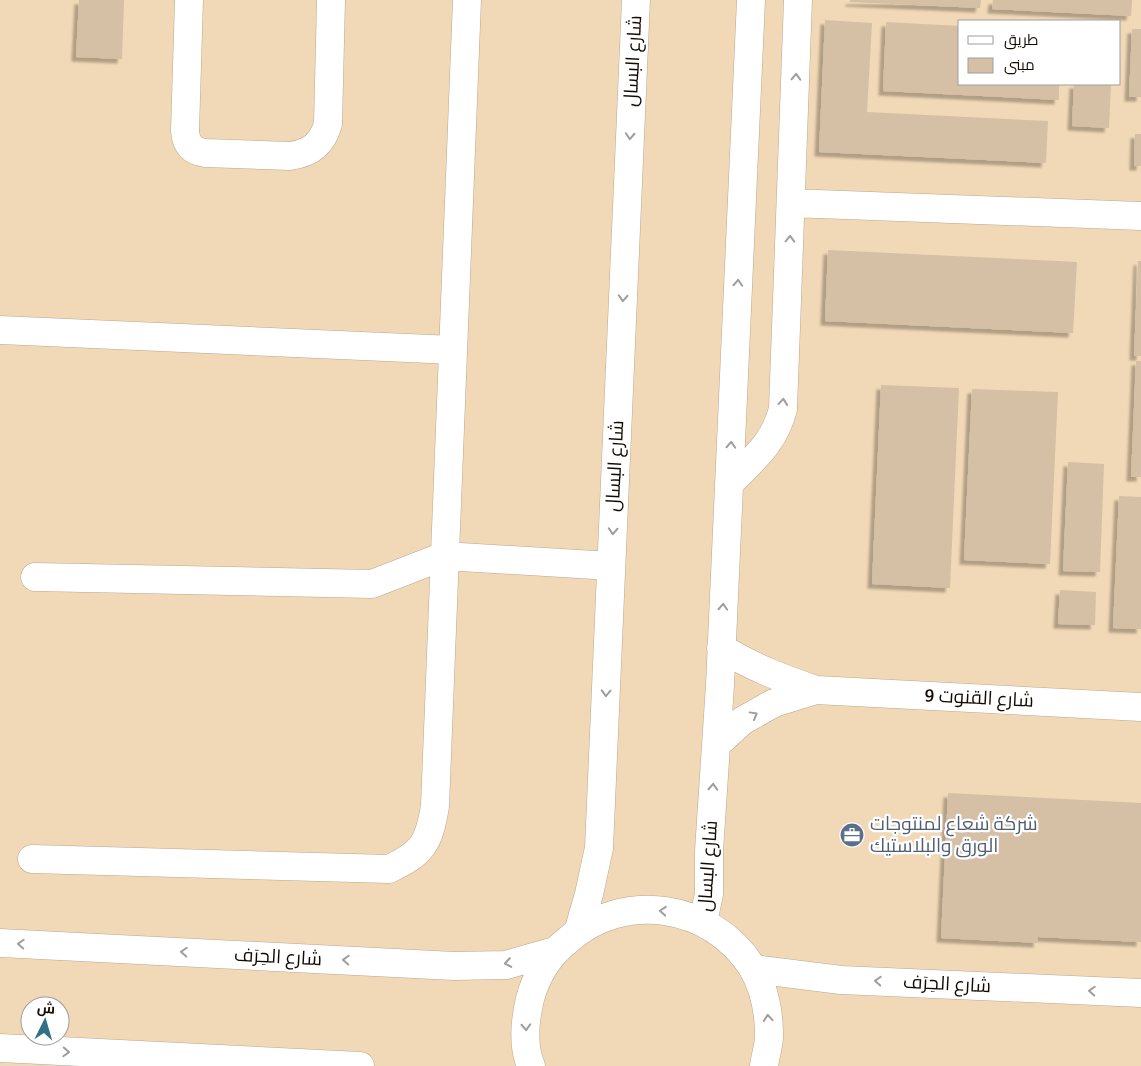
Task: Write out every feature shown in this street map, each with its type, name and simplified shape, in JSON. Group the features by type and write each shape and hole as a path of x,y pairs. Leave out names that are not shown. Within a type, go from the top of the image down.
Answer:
{"street":[{"path":"189,0 185,131 188,144 198,152 205,153 290,156 311,150 325,134 328,124 331,0"},
{"path":"32,860 389,869 407,861 423,847 431,829 435,806 467,0"},
{"name":"شارع البسال","path":"579,929 599,848 636,0"},
{"name":"شارع البسال","path":"703,922 709,894 709,851 721,648 751,0"},
{"path":"729,484 769,442 775,432 783,409 798,0"},
{"path":"792,203 1141,216"},
{"path":"0,330 453,350"},
{"path":"35,577 372,584 444,556 611,566"},
{"name":"شارع القنوت 9","path":"721,648 748,664 775,676 816,690 1141,706"},
{"name":"شارع القنوت 9","path":"716,745 742,721 774,703 816,690"},
{"path":"531,1066 528,1058 525,1020 534,983 555,951 579,929 608,915 640,909 673,912 703,922 723,935 739,950 753,969 766,1002 769,1038 764,1066"},
{"name":"شارع الحِرَف","path":"0,943 454,966 506,965 555,951"},
{"name":"شارع الحِرَف","path":"753,969 841,980 1141,993"},
{"path":"0,1048 360,1066"}],"shaded area":[{"path":"0,0 1141,0 1141,1066 0,1066"}],"building":[{"path":"79,0 124,0 122,59 76,57"},
{"path":"850,0 981,0 980,8 850,2"},
{"path":"993,0 1132,0 1131,16 992,9"},
{"path":"825,20 872,23 867,112 1048,121 1046,163 819,152"},
{"path":"886,22 958,26 958,85 1059,85 1059,100 883,91"},
{"path":"1132,29 1141,29 1141,97 1129,97"},
{"path":"1074,85 1111,85 1109,128 1072,126"},
{"path":"1135,134 1141,134 1141,166 1134,166"},
{"path":"828,250 1077,262 1073,333 825,321"},
{"path":"1138,261 1141,261 1141,356 1134,356"},
{"path":"1136,361 1141,361 1141,477 1131,477"},
{"path":"881,385 959,388 950,588 872,584"},
{"path":"972,389 1058,392 1050,564 964,560"},
{"path":"1068,462 1104,464 1100,572 1063,571"},
{"path":"1119,496 1141,497 1141,629 1113,628"},
{"path":"1060,590 1096,592 1095,625 1058,624"},
{"path":"948,793 1141,803 1141,942 1038,937 1038,943 941,938"}],"place":[{"name":"شركة شعاع لمنتوجات الورق والبلاستيك","path":"852,835"}]}
